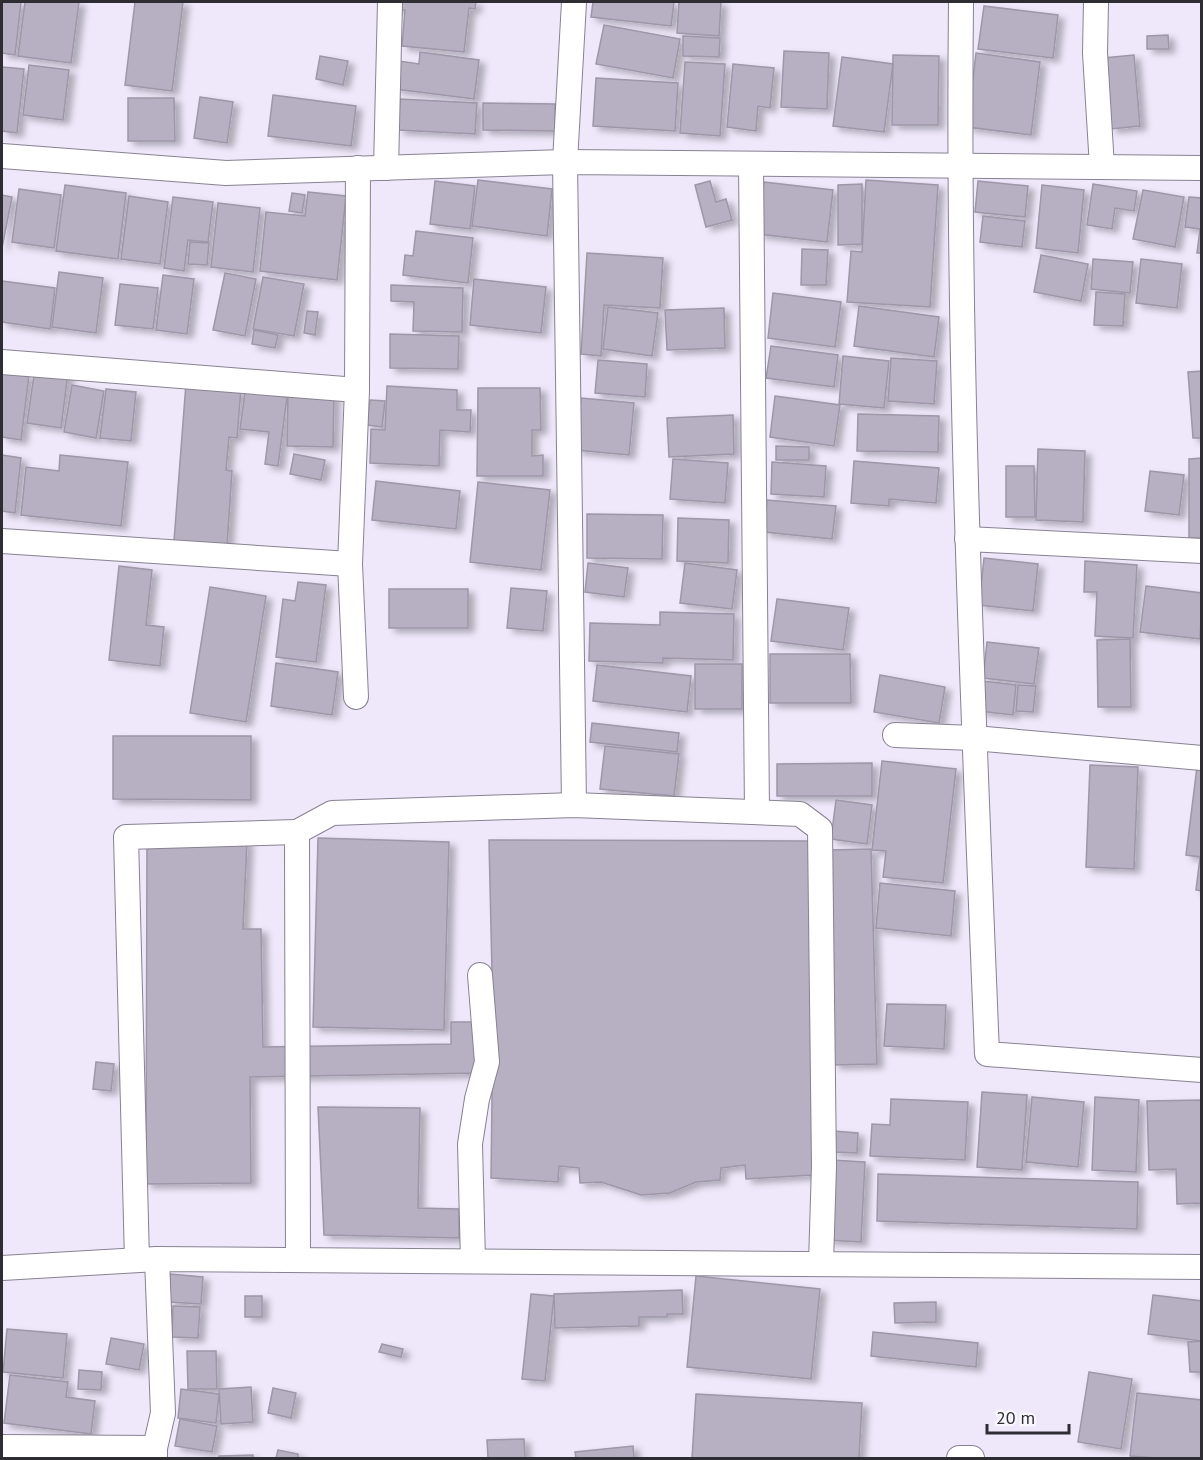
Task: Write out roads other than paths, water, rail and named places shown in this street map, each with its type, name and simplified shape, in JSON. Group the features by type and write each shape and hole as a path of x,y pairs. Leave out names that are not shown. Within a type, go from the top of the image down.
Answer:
{"street":[{"path":"386,168 390,2"},
{"path":"574,2 565,162 574,805"},
{"path":"961,2 959,166 967,539 987,1054 1202,1070"},
{"path":"1096,2 1095,53 1102,167"},
{"path":"2,156 225,172 565,162 1202,168"},
{"path":"751,164 757,812"},
{"path":"356,697 350,564 357,390 358,168"},
{"path":"2,362 357,390"},
{"path":"967,539 1202,550"},
{"path":"2,541 350,564"},
{"path":"895,735 974,738 1202,758"},
{"path":"2,1447 155,1453 163,1413 147,1260 126,837 297,832 332,813 574,805 800,814 820,829 824,1166 821,1263"},
{"path":"297,832 298,1260"},
{"path":"473,1261 470,1144 477,1099 488,1062 480,975"},
{"path":"2,1268 147,1260 1202,1267"}]}
